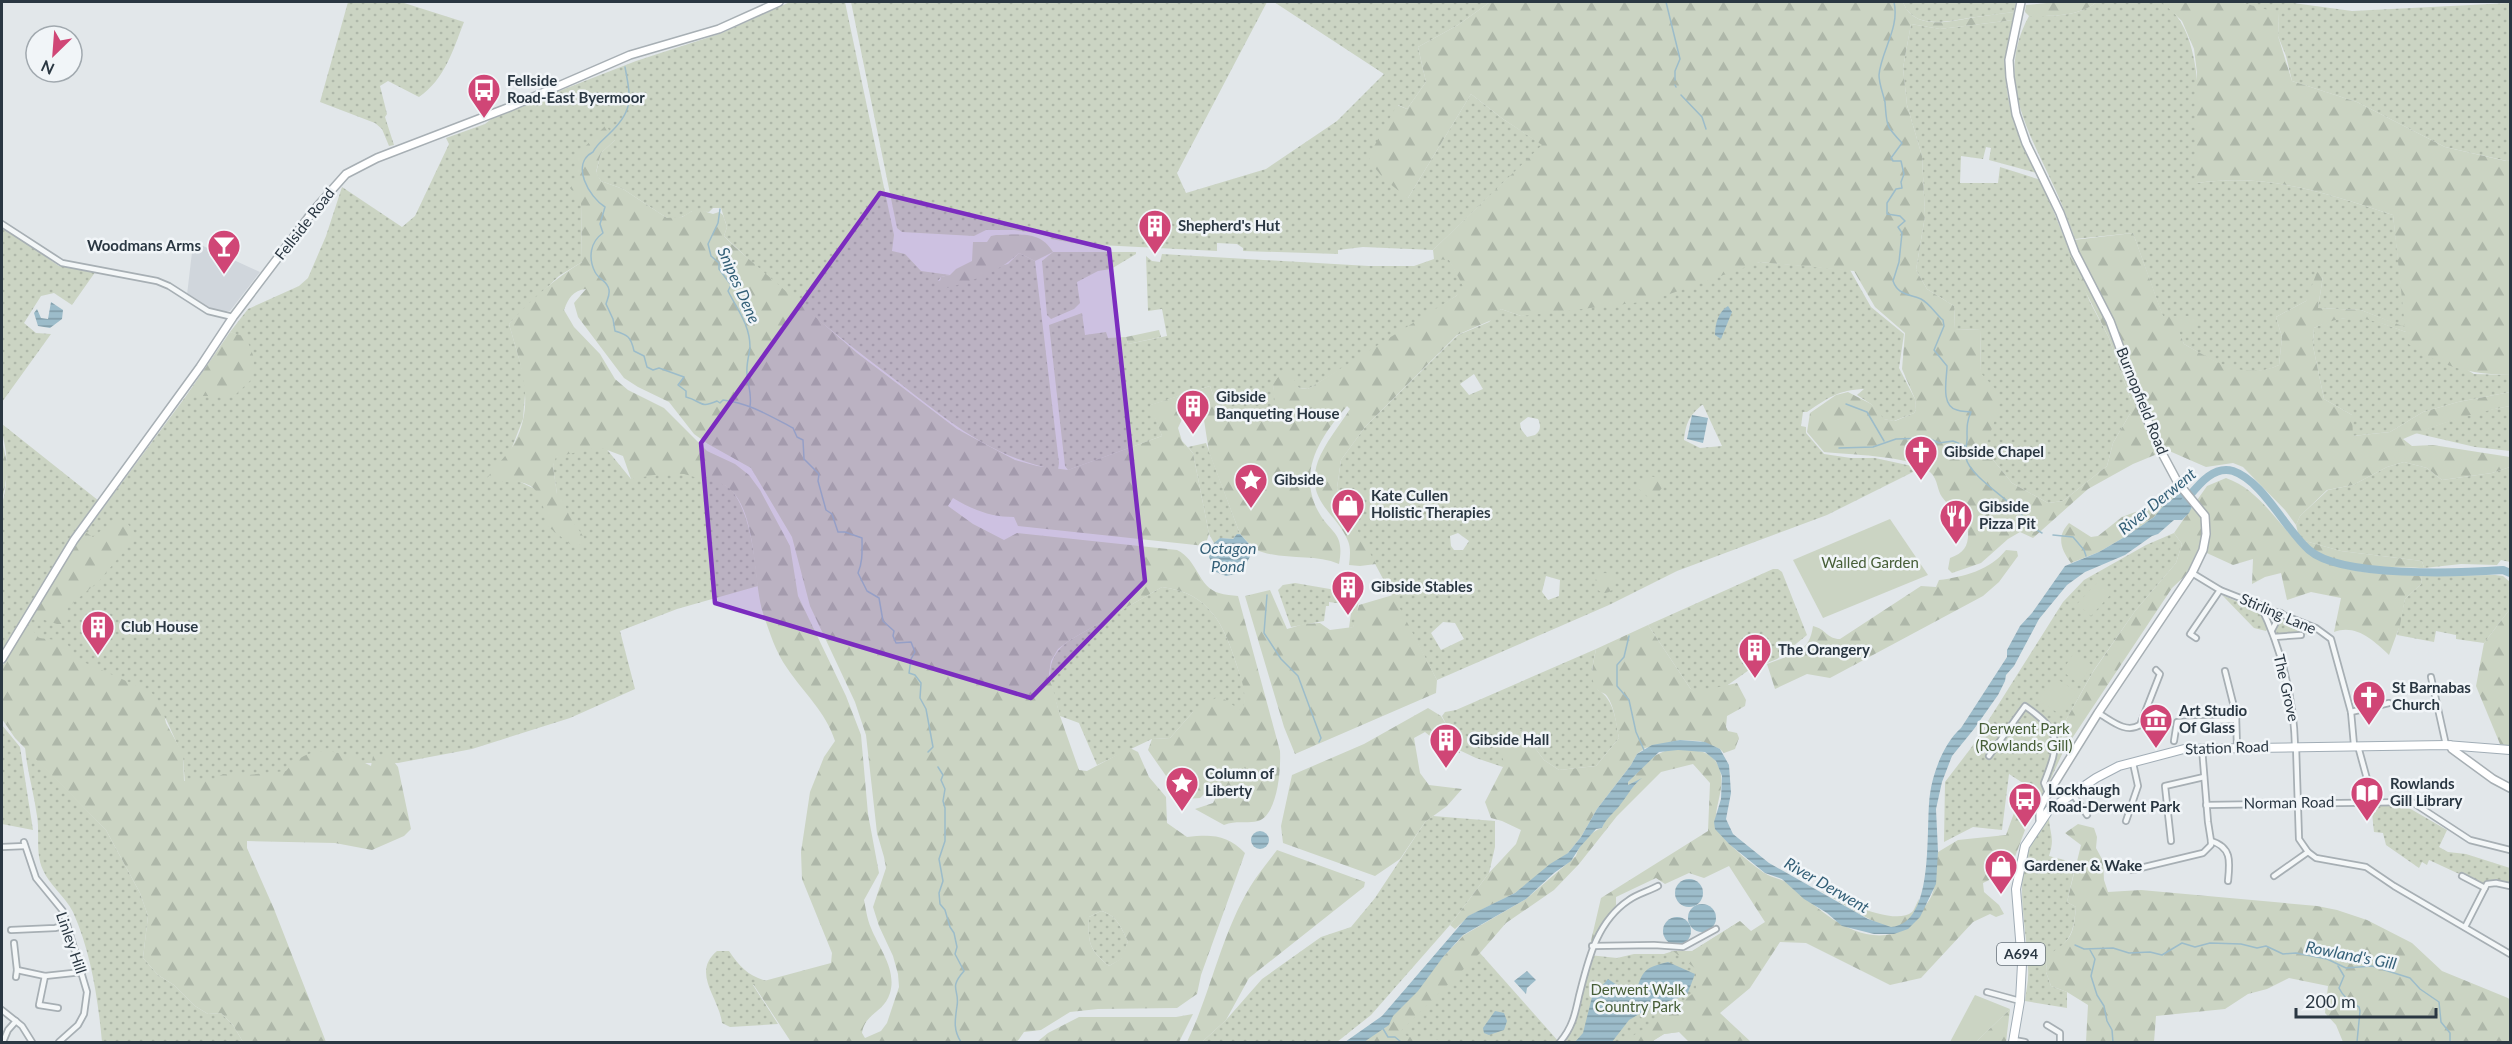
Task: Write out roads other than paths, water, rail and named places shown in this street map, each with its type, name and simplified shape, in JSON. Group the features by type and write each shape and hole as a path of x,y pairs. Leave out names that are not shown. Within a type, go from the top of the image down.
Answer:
{"main road":[{"name":"Station Road","path":"2013,1041 2020,1001 2022,964 2016,906 2018,873 2025,846 2040,820 2049,810 2072,793 2108,771 2164,753 2202,748 2448,745"},
{"name":"A694","path":"2448,745 2511,750"}],"street":[{"name":"Fellside Road","path":"2,659 74,540 194,376 233,318 331,190 353,170 571,82 630,55 719,29 779,2"},
{"name":"Burnopfield Road","path":"2021,2 2009,60 2016,114 2026,143 2060,213 2075,253 2110,321 2150,427 2178,483 2205,516 2206,534 2203,550 2192,573 2098,713 2046,796 2040,808 2040,820"},
{"path":"2,224 62,263 157,281 208,311 233,318"},
{"name":"Stirling Lane","path":"2192,573 2220,590 2316,628 2331,639 2351,712 2356,745 2373,801"},
{"path":"2196,638 2190,634 2220,590"},
{"name":"The Grove","path":"2260,605 2272,630 2295,719 2299,839 2308,852"},
{"path":"2272,630 2281,613"},
{"path":"2274,637 2301,634"},
{"path":"2098,713 2124,728 2130,729 2140,725 2160,674 2156,670"},
{"path":"2225,670 2236,720 2237,747"},
{"path":"2431,677 2448,745 2479,769 2511,788"},
{"path":"2351,712 2389,703"},
{"path":"1989,756 2025,706 2045,720 2053,730 2056,741 2044,783 2049,810"},
{"path":"2174,741 2177,722 2236,720"},
{"path":"2132,870 2203,853 2211,845 2202,748"},
{"path":"2126,821 2138,786 2133,763"},
{"path":"2171,841 2165,786 2204,777"},
{"path":"2072,793 2087,814"},
{"name":"Norman Road","path":"2206,805 2412,802 2470,840 2511,850"},
{"path":"2211,840 2223,846 2230,857 2228,880"},
{"name":"Linley Hill","path":"2,847 25,844 36,878 63,911 68,925 87,992 87,1003 78,1025 63,1042"},
{"path":"2274,876 2308,852 2316,858 2366,867 2394,886 2511,954"},
{"path":"2462,876 2485,888"},
{"path":"2465,927 2487,884 2511,886"},
{"path":"1560,1042 1571,1030 1592,946 1611,915 1629,900 1658,886"},
{"path":"11,930 55,928 68,925"},
{"path":"1592,946 1683,947 1716,928"},
{"path":"14,943 16,977"},
{"path":"17,970 45,976 82,972"},
{"path":"45,976 39,1005 58,1008"},
{"path":"1987,992 2020,1001"},
{"path":"2,1010 16,1021 32,1042"},
{"path":"3,1042 8,1030 16,1021"},
{"path":"2047,1025 2060,1033 2060,1042"},
{"path":"2013,1041 2025,1042"}],"water":[{"path":"51,302 63,310 62,319 50,328 38,326 34,313 37,309 41,318 48,319"},
{"path":"1728,306 1732,312 1721,339 1715,335 1716,323 1719,315"},
{"path":"1692,415 1708,418 1703,443 1687,439"},
{"path":"2182,492 2193,505 2182,520 2174,520 2158,534 2125,555 2085,572 2067,585 2039,619 2014,666 2006,675 1998,695 1952,756 1942,782 1936,809 1938,852 1936,884 1920,917 1908,929 1894,934 1874,934 1842,926 1827,913 1804,899 1782,879 1765,873 1729,844 1715,829 1714,822 1721,799 1722,776 1716,761 1705,752 1678,750 1659,752 1628,782 1628,785 1642,778 1602,828 1596,829 1580,847 1571,861 1526,899 1463,935 1443,957 1418,991 1393,1016 1389,1025 1364,1042 1345,1042 1382,1016 1468,916 1515,893 1550,864 1568,853 1637,754 1652,745 1680,740 1705,742 1720,749 1729,765 1731,793 1726,819 1733,834 1769,863 1868,919 1891,927 1905,922 1915,910 1922,892 1926,872 1930,794 1937,767 1949,742 1961,728 2007,657 2007,650 2020,626 2032,613 2065,566 2099,552 2128,535 2154,517 2164,505"},
{"name":"Octagon Pond","path":"1240,534 1249,544 1252,553 1241,573 1226,576 1216,572 1209,557 1214,543 1220,538 1233,539"},
{"path":"1260,831 1268,836 1269,840 1264,848 1260,849 1252,844 1251,840 1256,832"},
{"path":"1689,879 1699,883 1703,893 1699,903 1689,907 1679,903 1675,893 1679,883"},
{"path":"1702,904 1712,908 1716,918 1712,928 1702,932 1692,928 1688,918 1692,908"},
{"path":"1677,917 1687,921 1691,931 1687,941 1677,945 1667,941 1663,931 1667,921"},
{"path":"1668,962 1695,974 1687,995 1651,1007 1629,1020 1612,1042 1575,1042 1583,1033 1592,997 1608,979 1629,993 1636,992 1646,971"},
{"path":"1527,971 1536,980 1527,988 1526,994 1514,981"},
{"path":"1495,1011 1504,1013 1507,1021 1504,1030 1489,1035 1484,1033 1483,1028"}],"waterway":[{"path":"1666,2 1680,59 1675,71 1675,80"},
{"path":"1894,2 1894,21 1879,75 1888,125 1902,143 1891,158 1893,161 1901,161 1904,174 1901,182 1902,188 1896,189 1887,203 1887,214 1900,216 1905,221 1898,227 1902,233 1899,262 1893,281 1901,292 1921,299 1943,320 1944,326 1934,350 1947,366 1946,397 1948,403 1957,410 1971,412 1965,452 1968,464 1980,478 2042,533"},
{"name":"Snipes Dene","path":"625,67 629,104 622,119 586,157 582,172 593,196 605,207 600,224 603,233 595,241 591,256 595,272 608,287 609,294 606,304 613,319 615,331 628,337 634,351 644,356 647,367 653,370 659,368 684,377 678,385 686,391 686,397 704,404 717,401 720,403 723,400 751,407 793,428 797,437 803,440 804,459 819,474 818,481 826,510 832,514 838,532 862,538 858,573 867,591 879,598 883,621 894,631 893,636 896,643 911,642 915,652 911,659 909,673 915,675 921,683 920,698 926,709 933,747 928,752"},
{"path":"1681,95 1702,117 1706,129"},
{"name":"Snipes Dene","path":"720,209 718,223 708,244 711,256 719,263 719,269 731,285 728,291 748,332 750,347 747,371 750,406"},
{"path":"1846,404 1867,412 1884,441"},
{"path":"1839,448 1873,447 1896,439 1928,438 1939,443 1953,441 1965,446"},
{"name":"River Derwent","path":"2185,501 2212,474 2218,471 2233,471 2244,476 2264,495 2309,550 2325,559 2347,565 2402,572 2503,570 2510,573"},
{"path":"2053,535 2073,537 2086,556"},
{"path":"1267,595 1264,633 1281,659 1298,676 1321,738 1319,742"},
{"path":"1629,636 1624,657 1617,665 1617,686 1629,700 1636,732 1644,750"},
{"name":"Snipes Dene","path":"938,767 943,775 941,780 945,789 943,801 945,841 939,859 943,881 939,893 940,904 945,910 954,933 957,947 955,954 964,971 956,986 958,1000 955,1025 961,1042"},
{"name":"Rowland's Gill","path":"2075,945 2084,949 2113,948 2129,953 2150,952 2162,955 2182,943 2195,947 2210,943 2241,944 2257,948 2266,946 2283,954 2296,953 2327,959 2346,968 2372,966 2410,978 2420,989 2439,1002 2441,1022 2450,1033 2450,1042"},
{"path":"2090,950 2095,959 2091,976 2097,995 2104,1006 2107,1021 2112,1030 2113,1042"},
{"path":"2338,966 2344,976 2339,988 2347,999 2359,1007 2357,1042"},
{"path":"1382,1027 1388,1037 1395,1037 1401,1042 1411,1042"}],"place":[{"name":"Fellside Road-East Byermoor","path":"484,119"},
{"name":"Shepherd's Hut","path":"1155,255"},
{"name":"Woodmans Arms","path":"224,275"},
{"name":"Gibside Banqueting House","path":"1193,435"},
{"name":"Gibside Chapel","path":"1921,481"},
{"name":"Gibside","path":"1251,509"},
{"name":"Kate Cullen Holistic Therapies","path":"1348,534"},
{"name":"Gibside Pizza Pit","path":"1956,545"},
{"name":"Gibside Stables","path":"1348,616"},
{"name":"Club House","path":"98,656"},
{"name":"The Orangery","path":"1755,679"},
{"name":"St Barnabas Church","path":"2369,726"},
{"name":"Art Studio Of Glass","path":"2156,749"},
{"name":"Gibside Hall","path":"1446,769"},
{"name":"Column of Liberty","path":"1182,812"},
{"name":"Rowlands Gill Library","path":"2367,822"},
{"name":"Lockhaugh Road-Derwent Park","path":"2025,828"},
{"name":"Gardener & Wake","path":"2001,895"}],"park label":[{"name":"Walled Garden","path":"1870,563"},
{"name":"Derwent Park (Rowlands Gill)","path":"2024,738"},
{"name":"Derwent Walk Country Park","path":"1638,998"}]}
